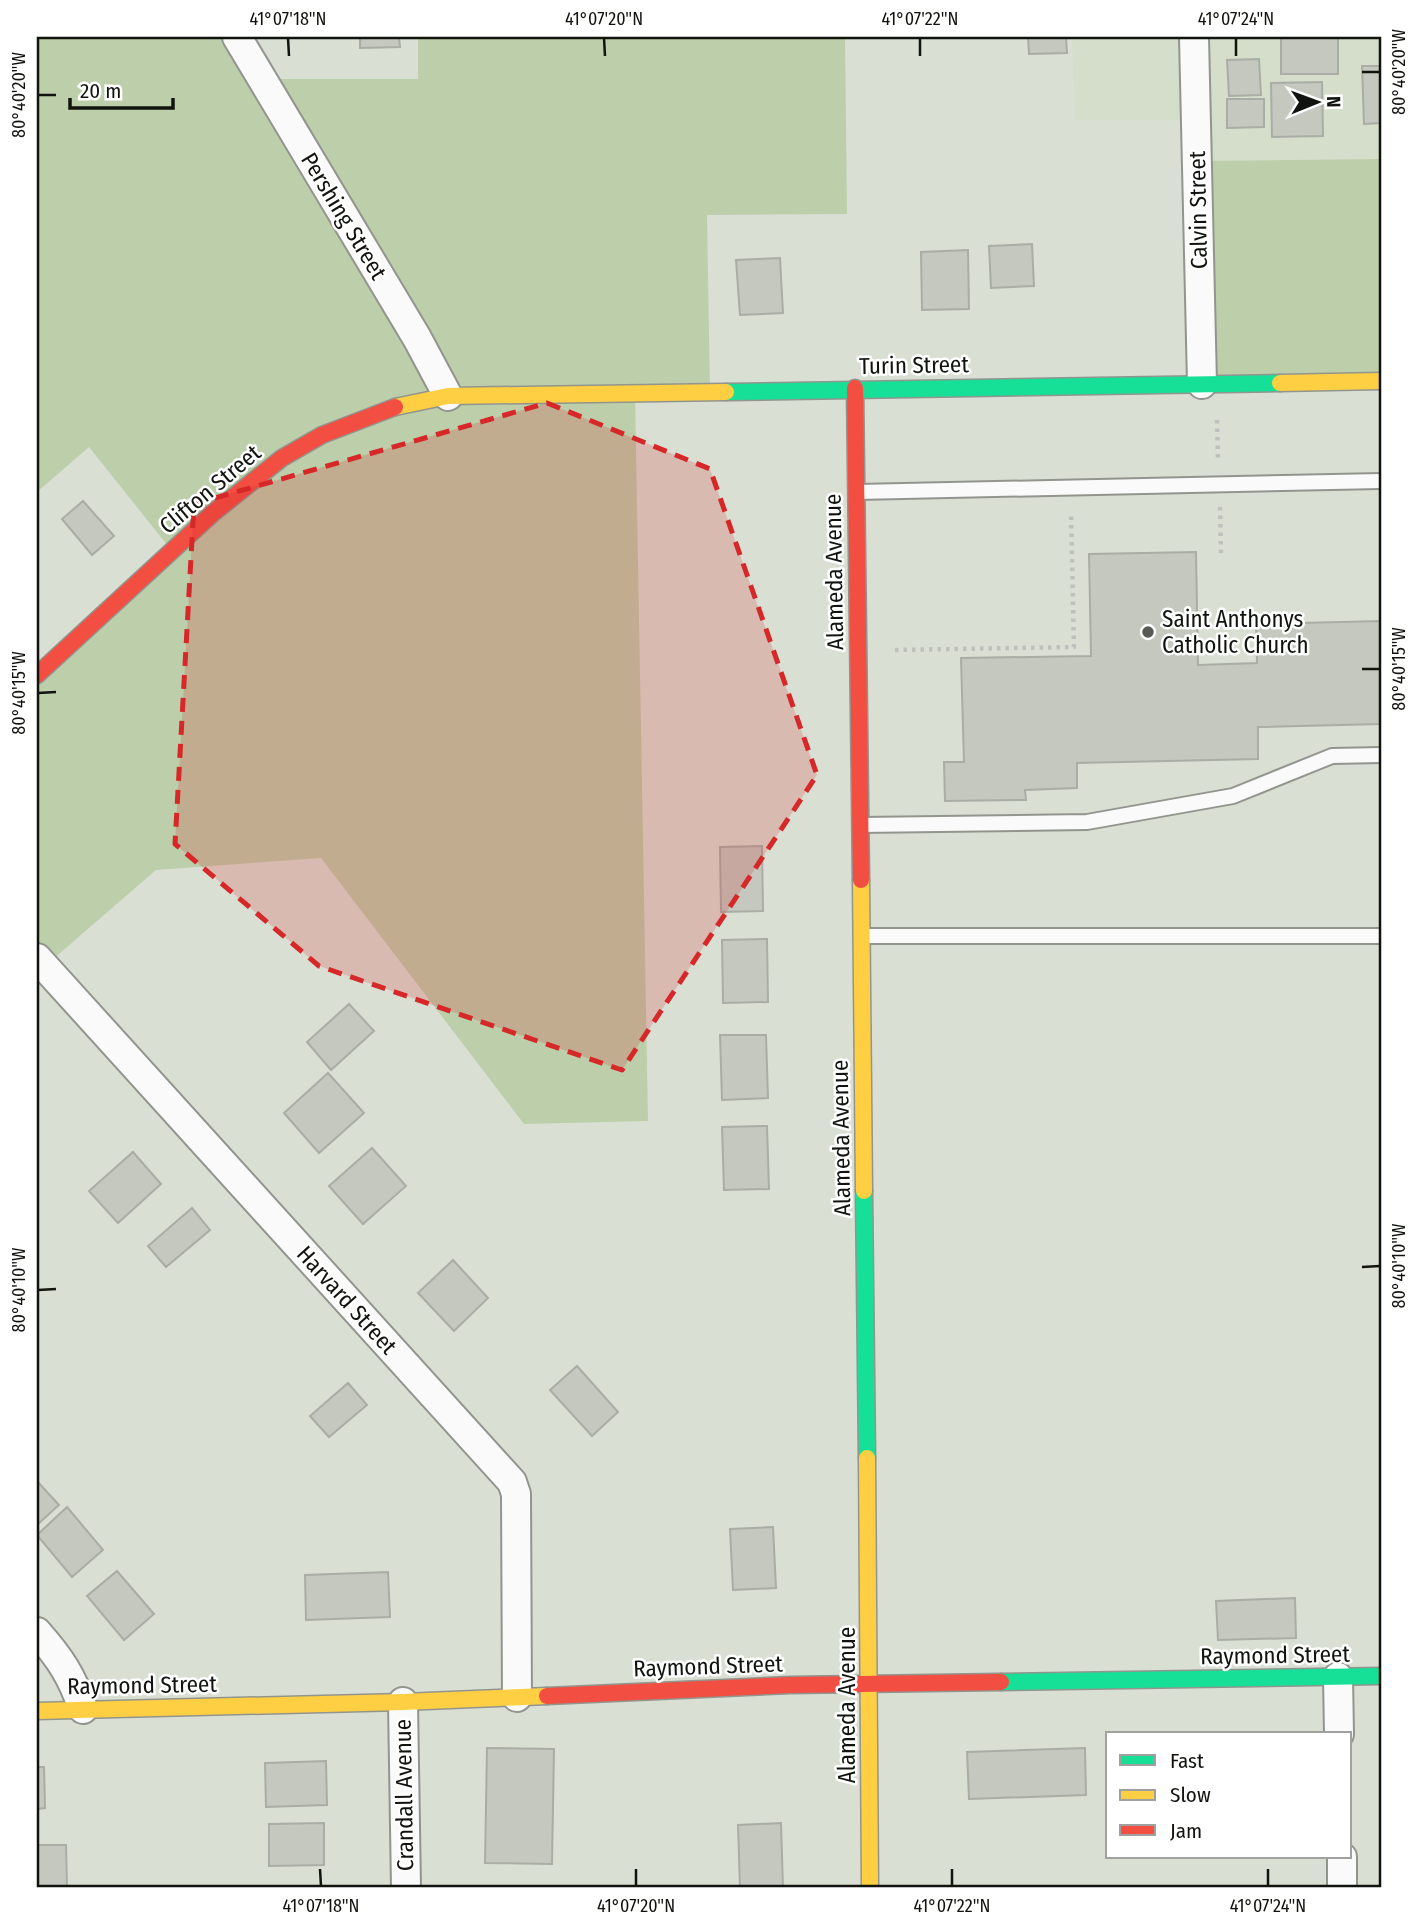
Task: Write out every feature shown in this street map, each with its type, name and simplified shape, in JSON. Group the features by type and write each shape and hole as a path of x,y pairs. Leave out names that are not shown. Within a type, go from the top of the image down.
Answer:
{"street":[{"name":"Pershing Street","path":"237,37 448,396"},
{"name":"Calvin Street","path":"1194,37 1202,384"},
{"name":"Turin Street","path":"448,396 1381,381"},
{"name":"Alameda Avenue","path":"855,388 870,1888"},
{"name":"Clifton Street","path":"37,675 213,513 282,457 322,435 384,412 448,396"},
{"name":"Harvard Street","path":"37,958 512,1482 516,1494 517,1697"},
{"path":"37,1632 59,1656 74,1681 83,1709"},
{"name":"Raymond Street","path":"37,1711 403,1702 790,1685 1381,1676"},
{"path":"1338,1677 1339,1732"},
{"name":"Crandall Avenue","path":"403,1702 406,1888"},
{"path":"1342,1858 1342,1888"}],"lane":[{"path":"856,492 1381,481"},
{"path":"860,825 1087,822 1233,796 1332,756 1381,755"},
{"path":"861,936 1381,936"}],"path":[{"path":"1217,425 1218,461"},
{"path":"895,650 1074,647 1071,510"},
{"path":"1220,520 1221,555"}],"highlighted area":[{"path":"547,403 710,469 817,775 622,1070 319,966 175,844 194,504"}],"shaded area":[{"path":"1072,37 1381,37 1381,159 1197,161 1196,120 1075,120"}],"green space":[{"path":"37,37 237,37 263,79 418,79 418,37 845,37 847,214 707,215 710,391 635,392 648,1121 524,1124 321,858 156,870 45,966 37,958 37,672 172,551 89,447 37,492"},
{"path":"1381,159 1381,381 1202,384 1197,161"}],"building":[{"path":"360,37 399,37 400,47 360,48"},
{"path":"1028,37 1066,37 1067,53 1029,54"},
{"path":"1281,37 1338,37 1338,74 1281,74"},
{"path":"1259,59 1261,95 1229,96 1227,60"},
{"path":"1362,66 1381,66 1381,123 1364,124"},
{"path":"1322,82 1323,136 1272,137 1271,83"},
{"path":"1227,99 1264,99 1264,127 1227,128"},
{"path":"1032,244 1034,286 991,288 989,246"},
{"path":"968,250 969,309 922,310 921,252"},
{"path":"780,258 783,313 740,315 736,260"},
{"path":"83,501 114,536 92,555 62,519"},
{"path":"1196,552 1198,665 1257,663 1256,624 1381,621 1381,724 1258,727 1258,759 1077,763 1077,788 1025,790 1026,800 945,801 944,762 964,762 961,658 1091,656 1089,554"},
{"path":"762,846 763,911 721,912 720,847"},
{"path":"767,939 768,1002 723,1003 722,940"},
{"path":"349,1004 374,1031 331,1070 307,1042"},
{"path":"720,1035 766,1035 768,1098 722,1100"},
{"path":"328,1073 364,1113 319,1153 284,1113"},
{"path":"767,1126 769,1189 724,1190 722,1127"},
{"path":"372,1148 406,1186 363,1224 329,1186"},
{"path":"133,1152 161,1184 118,1223 89,1191"},
{"path":"192,1208 210,1230 166,1267 148,1246"},
{"path":"453,1260 488,1298 454,1331 418,1293"},
{"path":"577,1366 618,1412 592,1436 550,1390"},
{"path":"348,1383 367,1405 329,1437 310,1416"},
{"path":"37,1481 59,1505 37,1525"},
{"path":"67,1507 103,1550 72,1577 37,1535"},
{"path":"773,1527 776,1588 733,1590 730,1529"},
{"path":"117,1571 154,1614 124,1640 87,1596"},
{"path":"388,1572 390,1617 306,1620 305,1575"},
{"path":"1295,1598 1296,1638 1218,1640 1216,1601"},
{"path":"487,1748 554,1749 552,1864 485,1863"},
{"path":"1085,1748 1086,1795 969,1799 967,1752"},
{"path":"326,1761 327,1805 266,1807 265,1763"},
{"path":"37,1767 44,1767 45,1808 37,1809"},
{"path":"324,1823 324,1865 269,1866 269,1824"},
{"path":"781,1823 783,1888 740,1888 738,1825"},
{"path":"37,1845 66,1845 67,1887 37,1887"}],"traffic: fast":[{"path":"726,392 1280,383"},
{"path":"864,1191 867,1458"},
{"path":"1001,1682 1381,1676"}],"traffic: slow":[{"path":"1280,383 1381,381"},
{"path":"395,407 448,396 726,392"},
{"path":"861,880 864,1191"},
{"path":"867,1458 870,1888"},
{"path":"37,1711 547,1696"}],"traffic: jam":[{"path":"855,388 861,880"},
{"path":"37,675 213,513 282,458 322,435 395,407"},
{"path":"547,1696 790,1685 1001,1682"}],"place":[{"name":"Saint Anthonys Catholic Church","path":"1148,632"}]}
